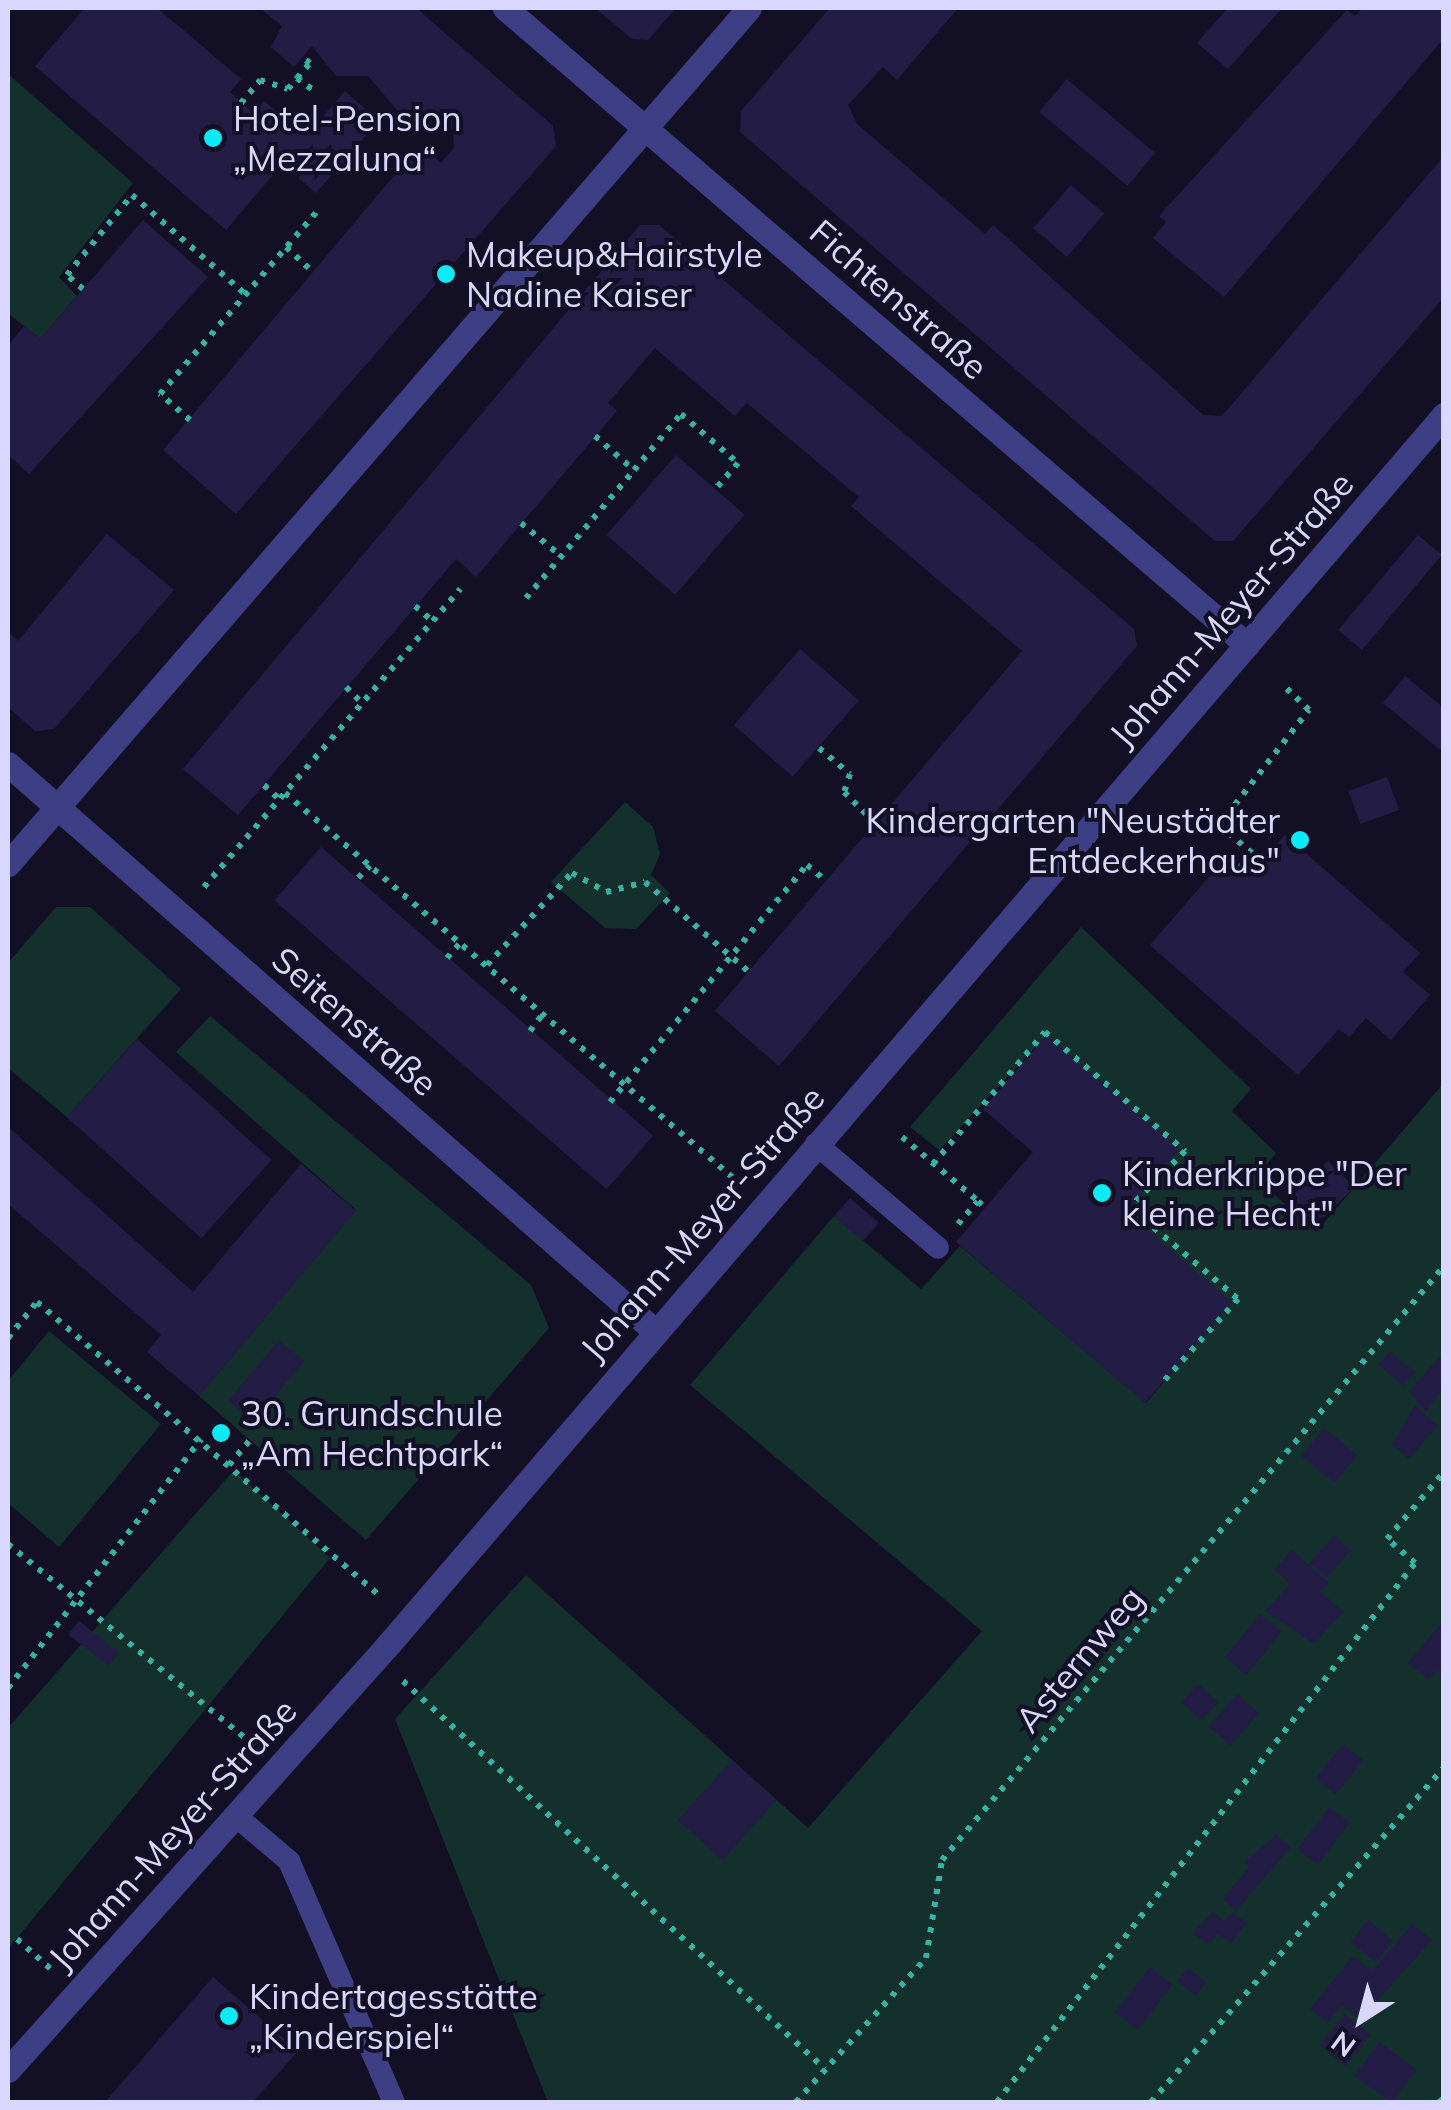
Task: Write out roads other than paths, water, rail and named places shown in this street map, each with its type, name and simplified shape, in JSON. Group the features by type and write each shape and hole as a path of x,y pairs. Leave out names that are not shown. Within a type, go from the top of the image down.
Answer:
{"street":[{"name":"Fichtenstraße","path":"505,8 1247,645"},
{"path":"8,864 748,8"},
{"name":"Johann-Meyer-Straße","path":"8,2070 376,1658 1444,415"},
{"name":"Seitenstraße","path":"8,764 656,1330"}],"lane":[{"path":"816,1144 938,1248"},
{"path":"236,1816 289,1861 394,2102"}],"place":[{"name":"Hotel-Pension „Mezzaluna“","path":"213,138"},
{"name":"Makeup&Hairstyle Nadine Kaiser","path":"446,274"},
{"name":"Kindergarten \"Neustädter Entdeckerhaus\"","path":"1300,840"},
{"name":"Kinderkrippe \"Der kleine Hecht\"","path":"1102,1193"},
{"name":"30. Grundschule „Am Hechtpark“","path":"221,1433"},
{"name":"Kindertagesstätte „Kinderspiel“","path":"229,2016"}]}
